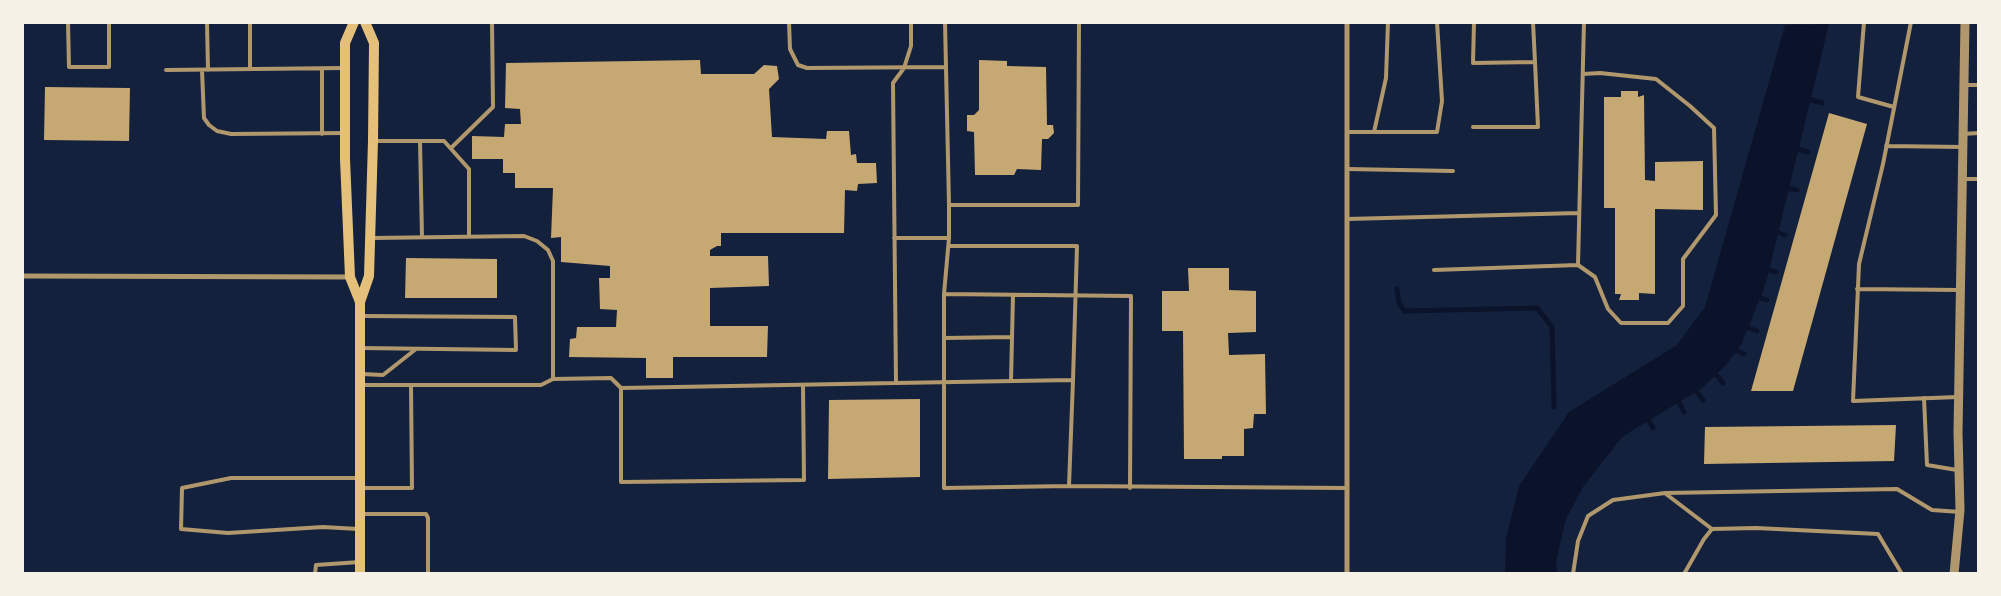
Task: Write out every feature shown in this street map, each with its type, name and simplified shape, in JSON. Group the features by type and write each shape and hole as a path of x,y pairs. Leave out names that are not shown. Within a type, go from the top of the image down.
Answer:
{"main road":[{"path":"354,22 346,43 346,133 350,278 360,302"},
{"path":"360,574 360,302 369,276 374,43 365,22"}],"street":[{"path":"1347,22 1347,574"},
{"path":"1954,574 1960,512 1958,397 1965,22"},
{"path":"22,276 350,278"}],"lane":[{"path":"68,22 69,67 109,67 109,22"},
{"path":"207,22 208,70"},
{"path":"250,22 250,69"},
{"path":"450,148 493,107 492,22"},
{"path":"789,22 790,49 798,65 807,68 946,67"},
{"path":"896,384 893,83 904,68 911,46 911,22"},
{"path":"945,22 949,246 944,294 944,488 1070,486 1130,488 1347,488"},
{"path":"949,205 1078,205 1079,22"},
{"path":"1374,132 1386,78 1388,22"},
{"path":"1347,132 1437,132 1442,101 1437,22"},
{"path":"1474,22 1473,63 1535,62"},
{"path":"1473,127 1538,127 1533,22"},
{"path":"1578,265 1584,22"},
{"path":"1864,22 1858,96 1894,107"},
{"path":"1912,22 1859,264 1852,401 1958,397"},
{"path":"322,68 322,134"},
{"path":"166,70 346,68"},
{"path":"202,70 204,118 217,131 231,134 346,133"},
{"path":"1434,270 1578,265 1595,277 1608,309 1621,323 1668,323 1683,306 1683,260 1716,215 1714,128 1656,79 1600,73 1583,74"},
{"path":"1964,85 1978,85"},
{"path":"1963,134 1978,133"},
{"path":"373,141 444,141 469,169 469,236"},
{"path":"420,141 422,237"},
{"path":"1886,146 1962,147"},
{"path":"1347,169 1452,172"},
{"path":"1962,179 1978,179"},
{"path":"1347,220 1579,213"},
{"path":"370,238 524,236 537,241 548,250 553,261 553,379"},
{"path":"894,238 948,238"},
{"path":"949,246 1077,246 1074,295 1070,486"},
{"path":"1857,290 1960,290"},
{"path":"944,294 1131,296 1130,488"},
{"path":"1011,381 1013,296"},
{"path":"360,316 516,317 516,350 360,348"},
{"path":"944,338 1012,337"},
{"path":"360,374 383,375 416,348"},
{"path":"360,385 541,385 553,379 611,378 621,388 621,482 804,480 803,385"},
{"path":"621,388 1073,380"},
{"path":"360,529 323,526 228,533 181,529 182,488 231,478 360,483 412,488 411,385"},
{"path":"1924,398 1927,465 1959,470"},
{"path":"1573,574 1578,541 1588,516 1613,500 1665,493 1897,490 1932,510 1960,512"},
{"path":"1665,493 1712,529 1756,528 1878,534 1902,574"},
{"path":"360,514 426,514 428,518 428,574"},
{"path":"1684,574 1704,538 1712,529"},
{"path":"315,574 316,565 360,562"}],"water":[{"path":"1829,24 1766,283 1742,343 1727,364 1702,388 1622,437 1583,487 1566,519 1556,562 1557,573 1505,573 1506,538 1519,486 1569,412 1677,345 1705,307 1785,25"}],"building":[{"path":"700,60 701,74 754,74 764,65 777,66 779,79 769,89 772,137 826,139 827,131 849,131 851,155 856,154 857,163 876,163 877,183 858,184 857,191 845,190 844,233 721,233 721,246 710,250 710,256 768,256 769,286 710,288 710,326 768,326 767,357 673,357 673,378 646,378 646,358 569,357 570,339 576,338 577,327 616,327 617,310 600,309 599,278 610,278 610,266 561,262 561,237 551,238 553,188 515,188 515,173 503,173 503,159 472,159 472,136 504,137 505,124 521,124 520,109 505,108 506,63"},
{"path":"979,60 1007,61 1007,66 1046,67 1047,125 1053,125 1054,133 1048,139 1042,139 1041,170 1017,169 1014,175 975,175 974,132 967,131 967,115 974,115 979,110"},
{"path":"45,87 130,88 129,141 44,140"},
{"path":"1621,91 1638,91 1638,97 1644,95 1645,180 1655,181 1655,162 1703,161 1703,210 1655,209 1655,294 1639,293 1639,300 1619,300 1621,294 1615,294 1615,208 1604,208 1604,97 1621,97"},
{"path":"1829,113 1867,124 1793,391 1751,391"},
{"path":"406,258 497,259 497,298 405,298"},
{"path":"1188,268 1229,268 1229,290 1256,291 1256,332 1228,333 1229,355 1265,354 1266,414 1254,414 1253,428 1244,429 1244,456 1222,456 1222,459 1184,459 1183,331 1162,331 1162,291 1189,291"},
{"path":"920,399 920,477 828,479 829,400"},
{"path":"1896,425 1894,461 1704,464 1705,427"}],"waterway":[{"path":"1805,98 1822,103"},
{"path":"1794,148 1808,152"},
{"path":"1783,187 1797,190"},
{"path":"1774,231 1785,235"},
{"path":"1764,269 1776,272"},
{"path":"1397,289 1399,303 1404,311 1537,308 1552,327 1554,407"},
{"path":"1755,296 1767,300"},
{"path":"1743,326 1757,331"},
{"path":"1731,348 1744,354"},
{"path":"1712,370 1723,383"},
{"path":"1694,388 1703,400"},
{"path":"1676,397 1684,412"},
{"path":"1646,415 1653,428"}]}
